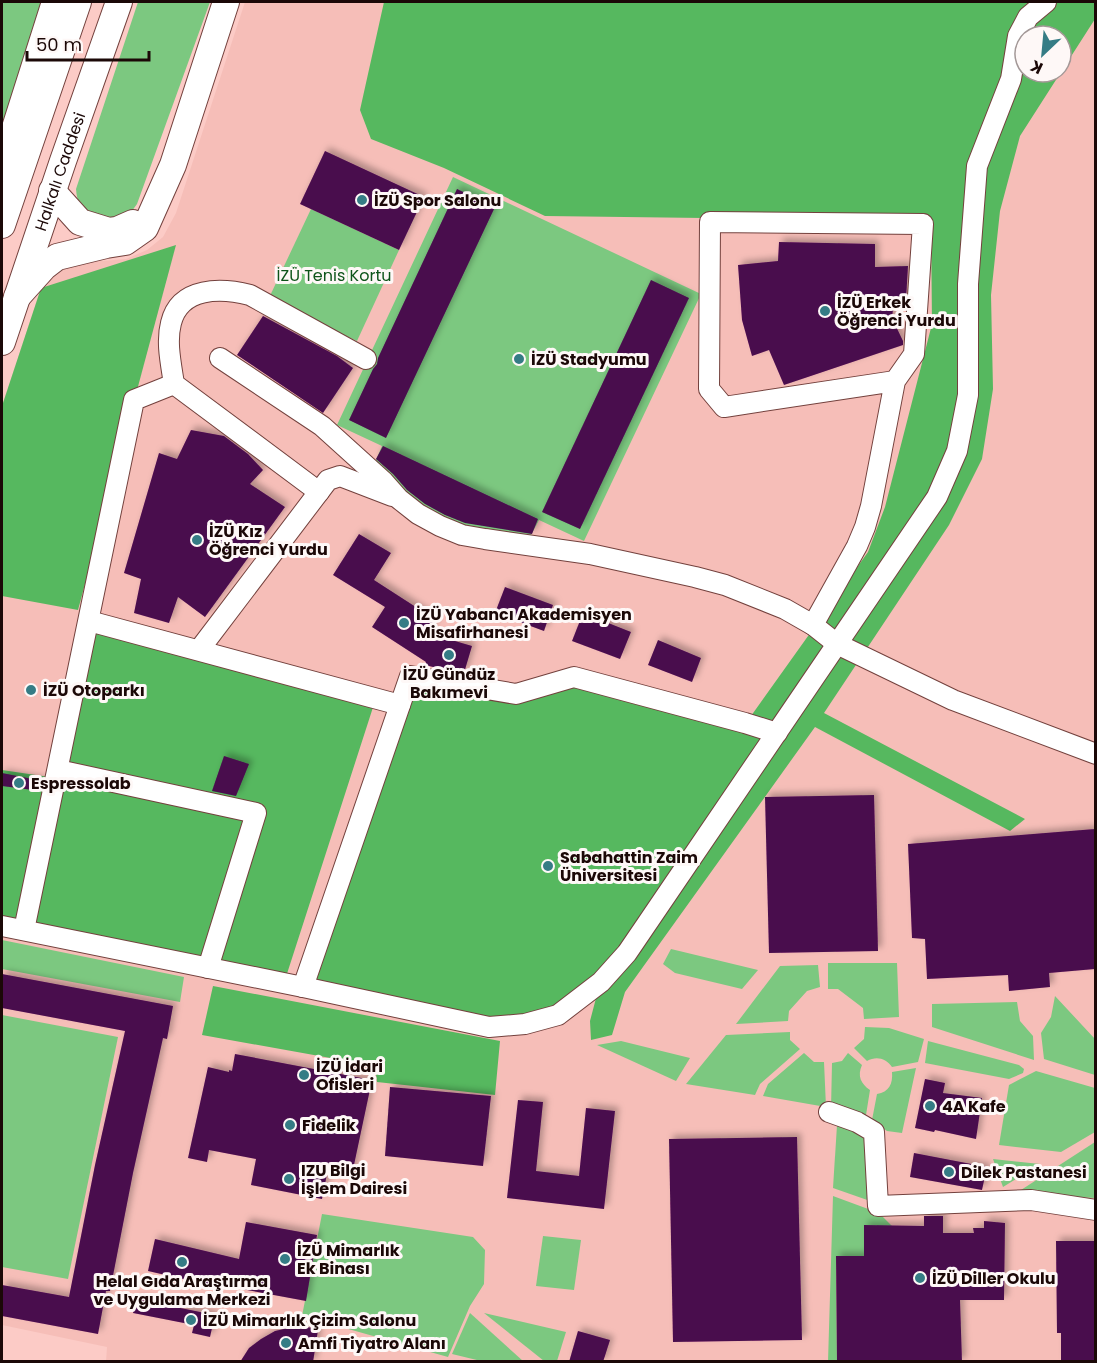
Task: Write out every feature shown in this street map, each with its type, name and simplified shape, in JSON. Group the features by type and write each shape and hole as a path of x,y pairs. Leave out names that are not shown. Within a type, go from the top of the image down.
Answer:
{"main road":[{"path":"2,169 55,2"},
{"path":"2,225 78,2"},
{"name":"Halkalı Caddesi","path":"2,342 52,191 119,2"},
{"path":"52,191 80,222 109,231 133,223 140,214 156,181 217,2"},
{"path":"17,297 44,267 57,257 125,242 145,228 173,165 226,2"}],"street":[{"path":"2,926 489,1027 525,1024 558,1015 601,982 627,953 937,497 957,451 968,395 968,284 977,166 1011,79 1018,36 1028,17 1046,2"},
{"path":"813,625 857,546 865,527 895,381 914,354 923,224 710,222 709,389 724,407 895,381"},
{"path":"319,492 174,384 169,350 171,321 177,308 188,298 202,292 235,291 250,295 366,359"},
{"path":"220,358 322,426 384,482 399,499 440,526 462,535 590,554 725,585 786,609 813,625 837,644 953,700 1095,754"},
{"path":"24,930 134,400 174,384"},
{"path":"199,651 328,480 340,476 399,499"},
{"path":"88,621 400,705"},
{"path":"303,987 410,676 516,694 574,677 777,733"},
{"path":"58,770 256,813 208,968"},
{"path":"829,1112 857,1122 874,1132 878,1206 1031,1200 1095,1210"}],"shaded area":[{"name":"Sabahattin Zaim Üniversitesi","path":"245,2 1095,2 1095,1361 106,1362 107,1347 2,1325 2,406 41,288 56,272 78,263 126,259 147,250 163,237 176,213"}],"green space":[{"path":"2,2 46,2 2,130"},
{"path":"138,2 210,2 137,204 129,215 110,223 82,208 76,189"},
{"path":"384,2 1095,2 1095,19 1073,53 1073,24 1013,24 1013,84 1053,84 1020,136 1000,211 991,295 993,389 982,459 949,525 824,713 1025,819 1010,831 815,727 625,992 612,1035 591,1040 590,1021 600,983 524,1025 303,987 410,676 516,694 574,677 746,723 868,552 885,507 932,324 931,221 545,216 444,168 371,139 360,110"},
{"name":"İZÜ Stadyumu","path":"453,177 701,294 584,541 539,520 531,535 509,535 464,528 422,508 375,462 382,446 337,425"},
{"name":"İZÜ Tenis Kortu","path":"311,209 399,250 357,341 268,300"},
{"path":"176,245 78,610 2,596 2,406 41,288"},
{"path":"89,621 376,698 284,983 2,926 2,770 56,778"},
{"path":"2,940 184,977 180,1002 2,969"},
{"path":"671,949 758,970 742,989 675,973 663,964"},
{"path":"828,963 897,963 899,1017 864,1019 863,1008 838,989 828,989"},
{"path":"818,965 820,987 807,991 789,1011 788,1021 736,1024 780,966"},
{"path":"213,986 500,1041 495,1095 377,1082 375,1066 202,1035"},
{"path":"1055,996 1095,1039 1095,1075 1044,1059 1041,1033 1051,1017"},
{"path":"1017,1002 1020,1021 1033,1036 1034,1060 932,1027 932,1004"},
{"path":"2,1015 118,1037 68,1279 2,1267"},
{"path":"865,1027 889,1028 924,1039 918,1062 892,1067 881,1059 867,1061 854,1048 864,1039"},
{"path":"790,1032 790,1040 800,1049 760,1084 755,1095 686,1084 726,1035"},
{"path":"621,1041 690,1058 676,1081 597,1045"},
{"path":"928,1041 1019,1065 1024,1069 1023,1073 1009,1079 925,1063"},
{"path":"804,1053 814,1062 824,1062 826,1107 763,1096 768,1084"},
{"path":"848,1053 862,1065 861,1079 870,1090 866,1115 831,1109 832,1063 842,1061"},
{"path":"916,1068 902,1133 887,1131 872,1120 877,1094 889,1087 892,1072"},
{"path":"1036,1071 1095,1088 1095,1132 1061,1152 999,1145 1009,1085"},
{"path":"837,1125 869,1132 873,1202 833,1188"},
{"path":"1095,1142 1095,1198 1015,1194"},
{"path":"993,1159 1040,1164 1003,1187"},
{"path":"833,1196 879,1213 892,1226 864,1256 836,1256 837,1361 828,1362"},
{"path":"322,1214 473,1237 485,1250 484,1284 470,1306 448,1357 302,1316"},
{"path":"543,1236 581,1240 574,1290 536,1286"},
{"path":"470,1313 523,1361 481,1361 452,1354"},
{"path":"484,1313 566,1332 557,1361 544,1361"}],"building":[{"name":"İZÜ Spor Salonu","path":"325,151 424,197 399,250 300,204"},
{"path":"457,189 495,207 386,438 349,420"},
{"name":"İZÜ Erkek Öğrenci Yurdu","path":"779,242 875,244 875,267 908,266 906,300 894,300 892,318 903,345 784,385 769,350 752,356 742,320 738,265 778,261"},
{"path":"651,280 689,298 580,529 542,512"},
{"path":"263,316 337,356 353,368 323,413 237,355"},
{"name":"İZÜ Kız Öğrenci Yurdu","path":"191,430 224,436 248,454 263,470 250,484 285,507 205,617 178,597 169,623 134,613 141,579 124,573 159,453 177,459"},
{"path":"383,446 538,519 532,534 465,523 425,504 407,490 376,459"},
{"path":"359,534 391,553 374,580 436,620 428,633 472,646 464,673 425,665 426,662 372,627 385,607 333,575"},
{"path":"505,587 553,605 544,631 495,613"},
{"path":"583,613 631,632 620,659 572,641"},
{"path":"658,640 701,658 692,682 648,665"},
{"path":"224,756 249,764 236,796 212,791"},
{"name":"Espressolab","path":"2,773 43,781 41,791 2,786"},
{"path":"874,795 878,951 769,953 765,797"},
{"path":"1095,829 1095,969 1049,973 1050,987 1009,991 1008,975 927,979 925,939 912,938 908,844"},
{"path":"2,974 173,1006 167,1039 163,1038 110,1291 106,1291 98,1334 2,1316 2,1285 69,1297 125,1031 2,1008"},
{"name":"Fidelik","path":"235,1054 372,1080 351,1179 327,1174 322,1199 251,1185 256,1159 209,1150 207,1162 188,1158 208,1067 232,1071"},
{"path":"925,1079 945,1083 943,1093 982,1098 976,1139 915,1128"},
{"path":"390,1087 491,1096 483,1166 385,1156"},
{"path":"518,1100 543,1102 536,1171 579,1176 586,1108 615,1111 604,1209 507,1198"},
{"path":"797,1137 802,1340 673,1342 669,1139"},
{"name":"Dilek Pastanesi","path":"914,1153 987,1167 982,1190 910,1177"},
{"name":"İZÜ Diller Okulu","path":"924,1216 943,1216 943,1233 974,1233 973,1228 984,1228 984,1221 1005,1223 1004,1300 960,1300 962,1362 837,1362 836,1256 864,1256 864,1225 924,1226"},
{"path":"246,1222 317,1235 306,1301 209,1283 209,1285 148,1271 155,1239 239,1259"},
{"path":"1056,1241 1095,1241 1095,1362 1061,1362 1061,1333 1057,1333"},
{"name":"İZÜ Mimarlık Çizim Salonu","path":"136,1299 215,1315 210,1337 192,1333 194,1325 133,1313"},
{"name":"Amfi Tiyatro Alanı","path":"301,1325 318,1330 313,1362 240,1362 249,1348 261,1339 275,1331"},
{"path":"578,1331 610,1340 603,1362 569,1362"}],"place":[{"name":"İZÜ Spor Salonu","path":"362,200"},
{"name":"İZÜ Erkek Öğrenci Yurdu","path":"825,311"},
{"name":"İZÜ Stadyumu","path":"519,359"},
{"name":"İZÜ Kız Öğrenci Yurdu","path":"197,540"},
{"name":"İZÜ Yabancı Akademisyen Misafirhanesi","path":"404,623"},
{"name":"İZÜ Gündüz Bakımevi","path":"449,655"},
{"name":"İZÜ Otoparkı","path":"31,690"},
{"name":"Espressolab","path":"19,783"},
{"name":"Sabahattin Zaim Üniversitesi","path":"548,866"},
{"name":"İZÜ İdari Ofisleri","path":"304,1075"},
{"name":"4A Kafe","path":"930,1106"},
{"name":"Fidelik","path":"290,1125"},
{"name":"Dilek Pastanesi","path":"949,1172"},
{"name":"IZU Bilgi İşlem Dairesi","path":"289,1179"},
{"name":"İZÜ Mimarlık Ek Binası","path":"285,1259"},
{"name":"Helal Gıda Araştırma ve Uygulama Merkezi","path":"182,1262"},
{"name":"İZÜ Diller Okulu","path":"920,1278"},
{"name":"İZÜ Mimarlık Çizim Salonu","path":"191,1320"},
{"name":"Amfi Tiyatro Alanı","path":"286,1343"}]}
